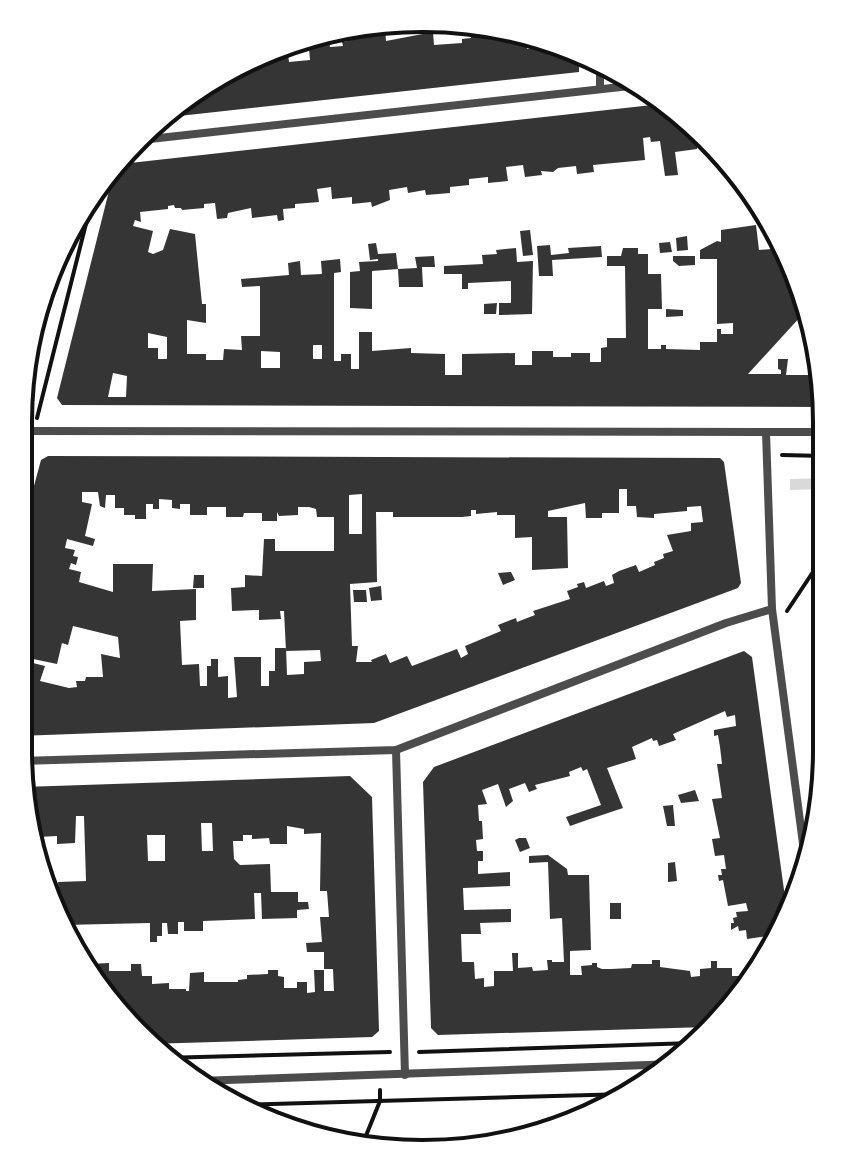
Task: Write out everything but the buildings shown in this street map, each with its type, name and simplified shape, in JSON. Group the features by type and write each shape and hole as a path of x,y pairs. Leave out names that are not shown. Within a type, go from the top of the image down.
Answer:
{"street":[{"path":"600,75 600,89"},
{"path":"154,139 622,87"},
{"path":"33,432 813,432"},
{"path":"766,432 772,609 802,839"},
{"path":"32,761 396,750 726,623 772,609"},
{"path":"396,750 405,1075"},
{"path":"216,1080 652,1065"}],"path":[{"path":"32,436 86,224"},
{"path":"766,455 813,456"},
{"path":"775,630 813,572"},
{"path":"404,1052 679,1043"},
{"path":"183,1057 380,1052"},
{"path":"260,1104 605,1095"},
{"path":"366,1136 380,1101"}],"shaded area":[{"path":"813,478 813,489 790,490 790,479"}]}
